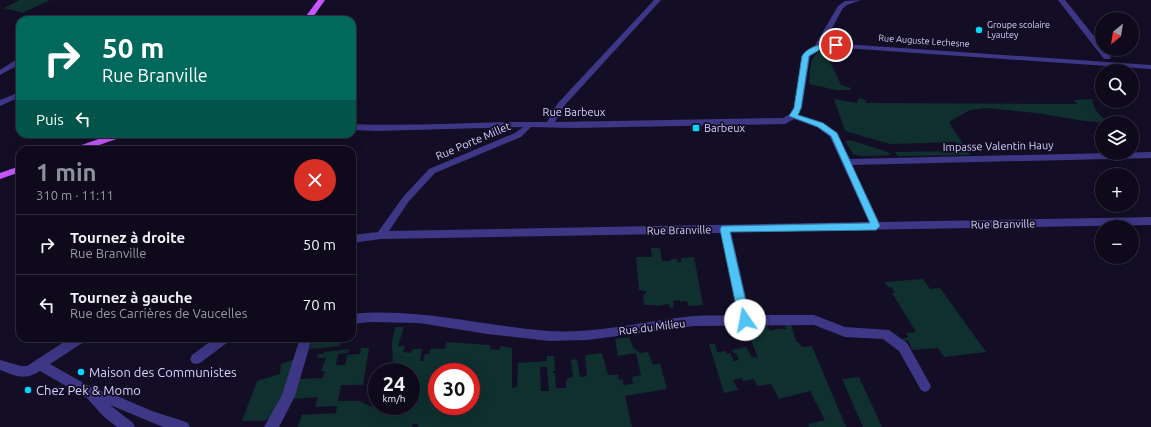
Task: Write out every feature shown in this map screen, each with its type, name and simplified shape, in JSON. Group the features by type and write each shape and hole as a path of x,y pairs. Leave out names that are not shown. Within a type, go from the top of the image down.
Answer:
{"main road":[{"path":"310,16 322,0"},
{"path":"88,146 110,138"},
{"path":"0,176 16,171"}],"street":[{"path":"550,124 561,105 658,0"},
{"path":"858,0 845,3 840,7 817,48 808,52 806,56 798,108 793,116 820,125 830,130 834,135 876,226"},
{"path":"1061,0 1108,57"},
{"name":"Rue Auguste Lechesne","path":"817,48 836,45 1151,67"},
{"path":"0,73 16,63"},
{"path":"0,103 16,96"},
{"name":"Rue Barbeux","path":"356,127 785,121 793,116"},
{"name":"Rue Porte Millet","path":"381,235 406,199 432,171 518,135 526,129 529,124"},
{"name":"Impasse Valentin Hauy","path":"846,162 1151,155"},
{"name":"Rue Branville","path":"356,238 381,235 1151,221"},
{"path":"725,229 745,320"},
{"name":"Rue du Milieu","path":"356,319 370,317 419,318 550,336 588,335 694,321 814,320 845,332 885,334 903,347 925,386"},
{"path":"0,365 21,372 30,371 74,342"},
{"path":"196,359 219,342"},
{"path":"271,427 280,416 298,369 305,342"},
{"path":"40,365 91,394 108,412 128,427"},
{"path":"91,394 110,398 151,417 183,427"}],"green space":[{"path":"20,0 50,0 23,13 4,8"},
{"path":"831,49 832,52 826,53 841,85 851,88 850,90 836,90 809,84 811,65 814,56 818,52"},
{"path":"861,98 867,103 1077,104 1074,100 1092,99 1096,111 1101,116 1095,116 1095,122 1036,113 986,108 970,110 949,122 970,155 898,156 895,152 962,151 956,142 890,144 845,131 834,99 857,103 858,99"},
{"path":"850,140 888,152 891,155 861,156 853,154 845,141"},
{"path":"651,248 660,248 662,261 677,259 678,262 681,262 681,258 694,257 703,305 688,306 687,301 680,302 680,300 673,301 674,307 670,308 669,304 657,306 644,305 643,294 646,294 646,291 639,290 636,257 652,257"},
{"path":"923,279 930,289 940,288 986,352 944,357 938,348 912,350 908,340 904,342 902,339 908,337 906,333 916,332 892,293 895,293 891,287 888,287 884,282"},
{"path":"785,324 791,324 796,341 803,347 812,346 846,427 809,427 808,424 825,420 810,391 779,399 771,384 757,386 754,379 743,381 742,378 733,380 738,390 724,393 709,344 715,344 717,352 725,351 727,354 730,353 734,361 739,360 736,353 733,353 732,350 746,347 752,357 758,358 745,325 767,325 770,331 776,329 786,329"},
{"path":"395,327 404,327 398,346 405,346 403,352 410,353 413,349 422,349 420,361 423,361 425,354 430,354 430,349 445,349 446,342 490,345 490,349 499,350 501,346 512,348 512,388 517,387 518,363 547,361 547,356 554,356 555,371 553,371 553,373 555,373 556,388 566,388 567,378 573,377 571,360 577,359 580,377 587,376 585,355 602,353 608,375 618,375 619,380 623,379 623,385 633,384 632,377 641,375 636,353 618,356 615,339 629,337 633,347 640,353 648,352 653,365 660,363 667,389 625,396 632,427 418,427 418,424 413,424 412,427 298,427 302,415 336,413 337,406 315,407 318,397 292,399 299,379 323,378 325,371 321,371 326,358 317,358 318,354 349,349 348,353 338,354 336,365 345,365 347,355 360,354 361,348 369,348 363,385 341,385 338,401 359,401 368,405 368,415 420,415 420,363 393,363 392,342","holes":["540,367 547,367 549,391 541,391"]},
{"path":"311,342 341,342 340,346 310,349"},
{"path":"296,359 275,414 264,421 242,421 257,381 280,374 281,364"},
{"path":"859,377 882,427 863,427 842,379"}],"place":[{"name":"Groupe scolaire Lyautey","path":"979,30"},
{"name":"Barbeux","path":"696,128"},
{"name":"Maison des Communistes","path":"81,372"},
{"name":"Chez Pek & Momo","path":"28,390"}],"route":[{"path":"745,320 725,229 876,226 834,135 830,130 820,125 793,116 798,108 804,60 808,52 819,47 836,45"}]}
